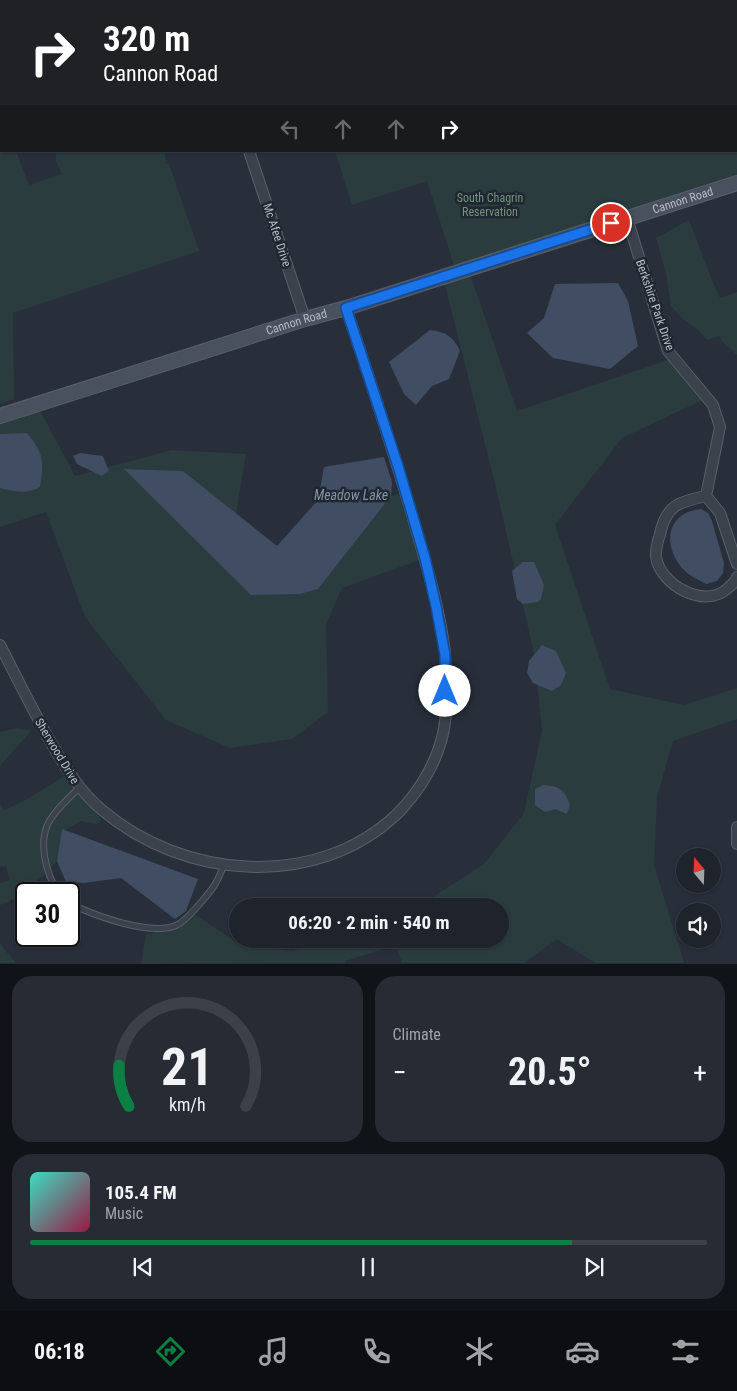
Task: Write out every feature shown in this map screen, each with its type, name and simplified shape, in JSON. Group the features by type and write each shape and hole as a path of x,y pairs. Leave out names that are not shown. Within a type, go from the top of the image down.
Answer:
{"main road":[{"name":"Cannon Road","path":"0,416 737,183"}],"street":[{"name":"Mc Afee Drive","path":"249,152 305,319"},
{"name":"Berkshire Park Drive","path":"627,218 668,351 713,405 720,427 706,496"},
{"name":"Sherwood Drive","path":"0,645 37,718 61,761 79,788 102,810 128,830 158,846 196,860 224,865 264,867 296,863 340,852 366,839 386,824 409,802 425,778 437,752 445,722 445,655 432,588 398,466 346,308"},
{"path":"737,564 720,513 706,496 676,504 667,514 661,526 656,556 661,571 668,579 694,596 709,598 724,592 737,580 737,576"},
{"path":"737,827 737,844"}],"lane":[{"path":"52,882 45,860 44,835 50,819 79,788"},
{"path":"80,907 134,927 159,930 178,925 195,909 215,885 224,865"}],"green space":[{"path":"0,152 16,152 29,185 62,174 56,161 56,152 165,152 166,164 169,164 199,251 13,313 14,399 0,404"},
{"name":"South Chagrin Reservation","path":"335,152 737,152 737,183 468,268 517,411 674,358 707,398 622,438 555,525 610,689 684,705 737,688 737,719 673,741 657,797 654,865 676,937 676,948 679,948 684,963 595,963 557,939 524,963 402,963 397,948 509,948 509,898 431,898 484,864 524,813 542,730 534,653 495,484 443,277 456,272 427,181 352,205"},
{"path":"689,220 720,298 737,292 737,355 721,340 720,336 707,340 671,306 666,273 656,238"},
{"path":"37,405 75,476 172,450 246,454 236,514 183,471 125,469 317,589 391,496 406,492 425,558 342,588 326,624 328,712 292,739 230,748 166,720 85,617 46,512 0,527 0,416"},
{"path":"18,728 31,731 0,766 0,732"},
{"path":"65,776 101,819 96,824 81,821 65,830 57,861 36,882 15,882 15,898 0,905 0,883 10,880 6,866 0,867 0,803 4,810 22,802"},
{"path":"191,912 229,937 229,948 262,948 293,951 302,948 386,948 345,961 346,963 141,964 146,935 177,925"},
{"path":"0,944 16,963 0,963"}],"water":[{"path":"618,283 628,301 638,346 610,369 553,358 527,333 544,318 555,284"},
{"path":"430,330 448,336 455,342 460,351 449,379 432,386 416,405 404,394 389,362"},
{"path":"27,433 40,452 42,471 40,487 31,491 21,492 0,488 0,434"},
{"path":"80,453 103,456 109,471 102,476 77,464 73,456"},
{"name":"Meadow Lake","path":"384,457 392,482 391,496 318,589 299,594 251,595 124,469 183,471 277,546 318,500 324,467"},
{"path":"701,509 708,513 712,521 724,563 723,573 717,581 706,584 683,569 676,560 670,541 674,523 680,516 689,511"},
{"path":"523,562 534,562 544,585 541,599 538,602 523,604 517,599 512,571"},
{"path":"542,645 556,651 566,673 561,685 552,691 533,683 527,673 529,661"},
{"path":"543,785 557,787 563,792 570,804 567,814 555,809 545,812 535,805 535,789"},
{"path":"62,829 198,879 186,911 175,919 121,878 84,883 66,882 57,861"}],"route":[{"path":"445,691 445,655 425,558 398,466 346,308 611,223"}]}
